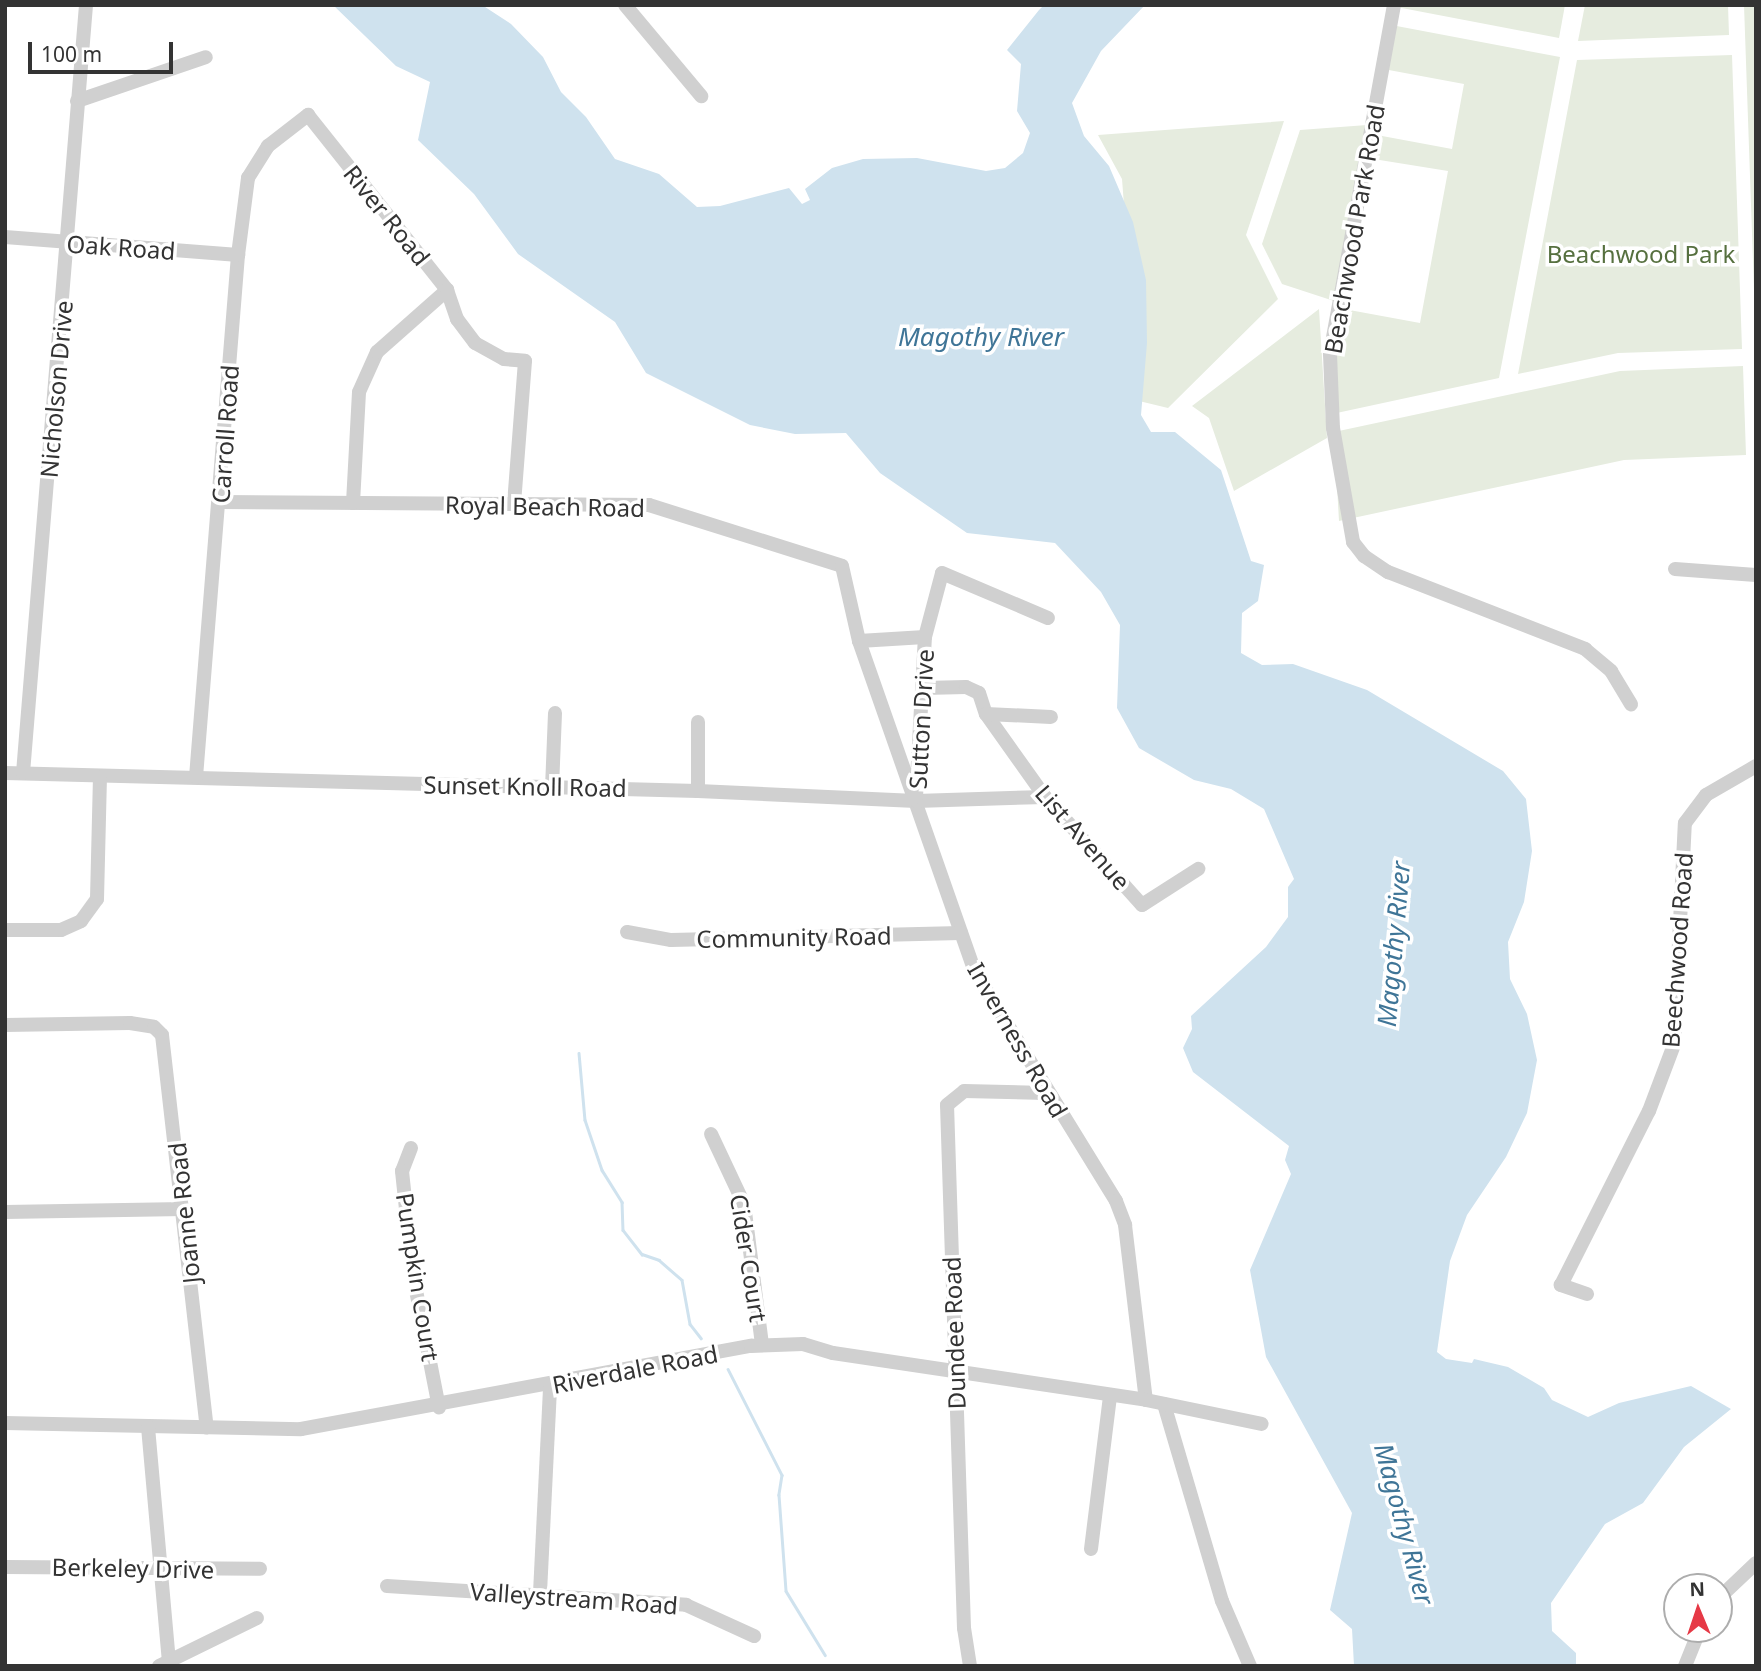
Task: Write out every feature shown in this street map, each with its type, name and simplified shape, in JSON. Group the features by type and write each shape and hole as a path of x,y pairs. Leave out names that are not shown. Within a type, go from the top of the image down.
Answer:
{"street":[{"name":"Nicholson Drive","path":"23,774 86,5"},
{"path":"625,5 701,96"},
{"name":"Beachwood Park Road","path":"1394,5 1330,354 1333,428 1353,541 1364,556 1388,572 1585,649 1611,671 1631,704"},
{"path":"77,101 206,57"},
{"name":"Carroll Road","path":"196,777 221,502 238,254 248,178 268,146 308,115"},
{"name":"River Road","path":"308,115 447,290 457,319 475,343 504,359 525,361 514,504"},
{"name":"Oak Road","path":"5,237 68,244 238,254"},
{"path":"354,503 359,391 377,352 447,290"},
{"name":"Royal Beach Road","path":"221,502 649,505 842,566 859,641"},
{"path":"1675,569 1756,575"},
{"name":"Sutton Drive","path":"916,801 925,637 942,573 1048,618"},
{"path":"859,641 925,637"},
{"name":"Inverness Road","path":"859,641 974,970 1046,1093 1106,1182 1125,1224 1146,1400"},
{"name":"List Avenue","path":"924,688 974,689 986,714 1045,797 1142,905 1198,869"},
{"path":"552,788 555,713"},
{"path":"986,714 1051,717"},
{"path":"698,722 698,791"},
{"name":"Beechwood Road","path":"1587,1294 1561,1285 1649,1111 1674,1045 1685,823 1706,794 1756,766"},
{"name":"Sunset Knoll Road","path":"5,773 698,791 916,801 1045,797"},
{"path":"5,930 61,930 81,921 97,899 100,777"},
{"name":"Community Road","path":"627,932 671,940 961,933"},
{"name":"Joanne Road","path":"5,1025 130,1023 153,1027 166,1046 207,1427"},
{"name":"Dundee Road","path":"970,1666 964,1628 947,1105 964,1091 1046,1093"},
{"name":"Cider Court","path":"711,1134 744,1203 762,1345"},
{"name":"Pumpkin Court","path":"411,1148 402,1171 413,1275 439,1407"},
{"path":"5,1212 184,1209"},
{"name":"Riverdale Road","path":"5,1423 301,1429 439,1407 762,1345 803,1344 956,1372 1146,1400 1262,1424"},
{"path":"540,1593 550,1385"},
{"path":"1091,1549 1110,1396"},
{"path":"1164,1404 1222,1601 1250,1666"},
{"path":"148,1427 162,1568 164,1664 257,1618"},
{"path":"1733,1585 1756,1563"},
{"name":"Berkeley Drive","path":"5,1567 260,1569"},
{"name":"Valleystream Road","path":"387,1586 540,1593 686,1605 754,1636"},
{"path":"1685,1666 1694,1643"}],"green space":[{"path":"1386,5 1565,5 1559,38"},
{"path":"1585,5 1728,5 1729,35 1578,41"},
{"name":"Beachwood Park","path":"1744,5 1756,5 1756,347"},
{"name":"Beachwood Park","path":"1386,24 1560,57 1499,378 1332,414 1333,307 1420,323 1448,171 1361,157 1334,301 1282,284 1262,244 1300,130 1367,125 1366,133 1452,149 1464,84 1378,68"},
{"name":"Beachwood Park","path":"1732,55 1742,349 1618,353 1518,374 1577,60"},
{"path":"1284,121 1246,235 1278,299 1168,408 1139,401 1122,179 1098,135"},
{"path":"1319,309 1327,438 1234,491 1209,418 1192,406"},
{"path":"1743,366 1746,455 1624,460 1339,521 1334,432 1620,371"}],"water":[{"name":"Magothy River","path":"333,5 482,5 511,24 543,57 561,92 586,117 615,159 659,174 697,207 720,206 789,188 802,204 810,200 805,189 832,168 863,159 917,158 986,171 1005,168 1023,153 1030,133 1017,111 1021,64 1007,50 1039,10 1044,5 1145,5 1101,51 1072,103 1084,136 1109,166 1133,222 1146,280 1147,343 1141,415 1151,432 1175,432 1221,470 1251,561 1264,565 1258,601 1242,613 1241,653 1262,665 1293,664 1367,690 1503,771 1526,799 1532,851 1524,902 1508,942 1510,979 1527,1014 1537,1060 1527,1113 1506,1157 1467,1215 1450,1261 1437,1352 1446,1359 1472,1363 1474,1359 1508,1367 1544,1388 1552,1400 1588,1417 1619,1403 1691,1386 1731,1409 1684,1447 1643,1503 1605,1524 1551,1603 1552,1631 1576,1653 1576,1666 1354,1666 1352,1629 1330,1610 1352,1513 1266,1357 1250,1270 1291,1174 1285,1160 1289,1146 1193,1072 1183,1048 1192,1029 1191,1016 1266,947 1288,917 1288,887 1294,879 1264,809 1231,789 1194,780 1139,748 1117,708 1120,625 1101,592 1055,543 967,533 880,473 846,433 795,434 750,425 646,373 615,322 518,254 474,194 418,140 430,82 396,66"}],"waterway":[{"path":"579,1053 585,1120 602,1170 622,1202 623,1230 642,1254 659,1260 682,1280 690,1324 701,1338"},
{"path":"728,1369 782,1475 779,1495 786,1591 825,1655"}]}
